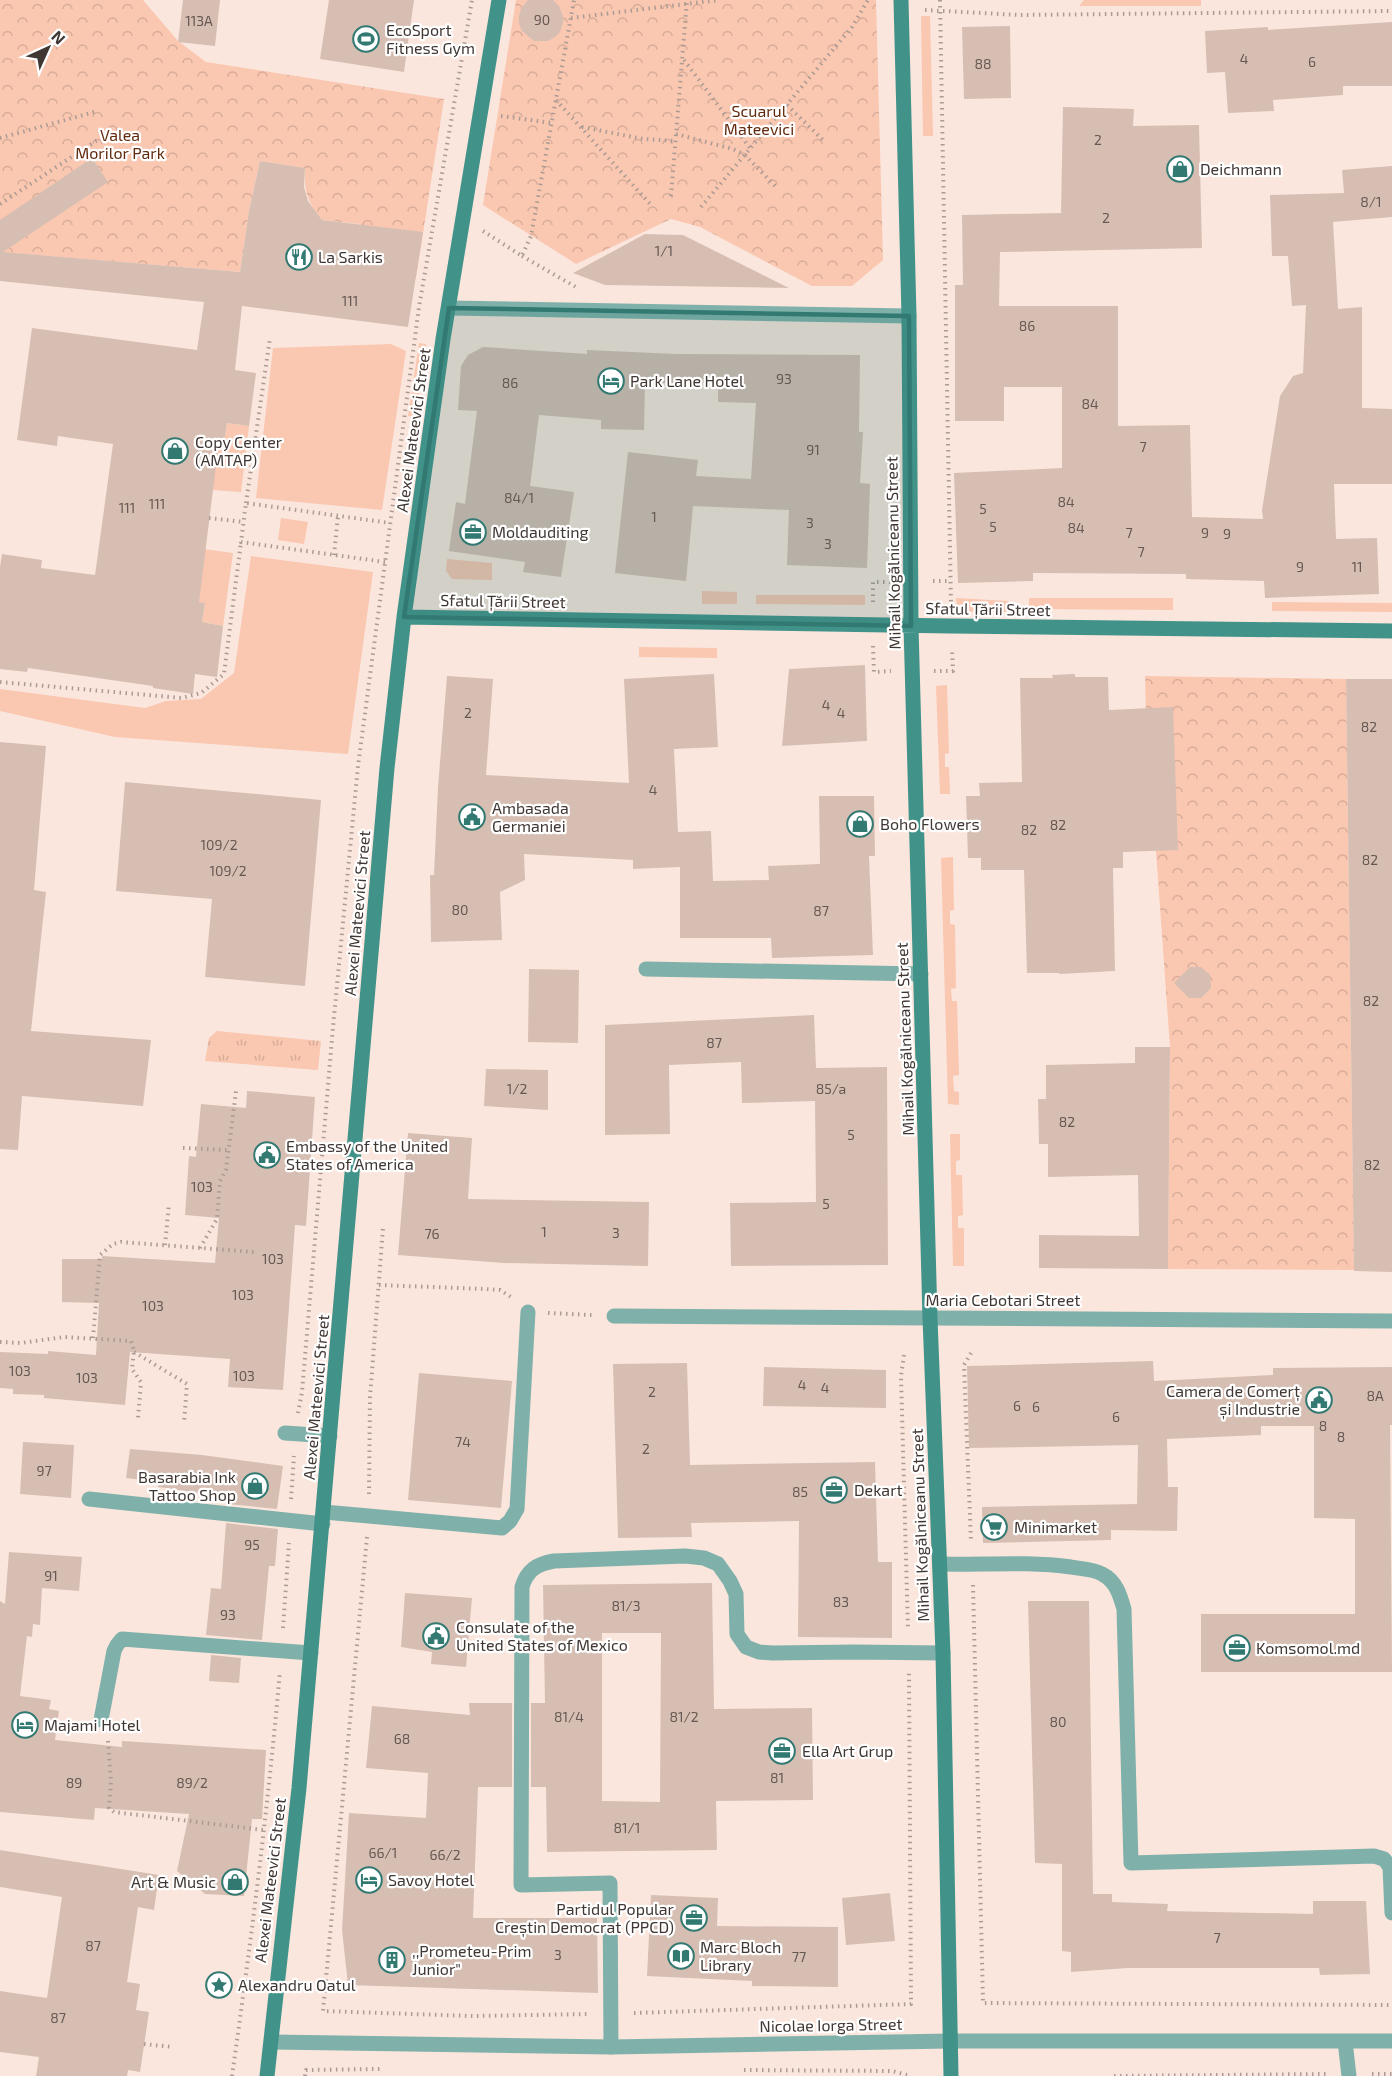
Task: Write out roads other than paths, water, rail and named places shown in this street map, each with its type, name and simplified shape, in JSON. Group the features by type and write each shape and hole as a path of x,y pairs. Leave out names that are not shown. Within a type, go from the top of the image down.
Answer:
{"main road":[{"name":"Alexei Mateevici Street","path":"267,2076 312,1653 387,768 404,617 449,308 499,0"},
{"name":"Mihail Kogălniceanu Street","path":"901,0 909,316 911,626 930,1318 943,1653 951,2076"},
{"name":"Sfatul Țării Street","path":"404,617 911,626 1392,631"}],"street":[{"path":"449,308 909,316"},
{"path":"646,969 921,974"},
{"path":"89,1499 324,1518 369,1516 502,1528 518,1509 528,1312"},
{"name":"Maria Cebotari Street","path":"614,1316 1392,1321"},
{"path":"285,1432 330,1436"},
{"path":"611,2047 610,1883 521,1885 522,1587 525,1576 540,1563 554,1561 685,1556 704,1558 718,1564 730,1581 736,1594 737,1634 746,1647 759,1652 773,1653 943,1653"},
{"path":"940,1564 1046,1564 1091,1570 1104,1575 1120,1593 1124,1609 1131,1863 1374,1856 1384,1859 1390,1867 1392,1913"},
{"path":"101,1720 114,1651 123,1639 312,1653"},
{"path":"1345,2041 1349,2075"},
{"name":"Nicolae Iorga Street","path":"272,2042 611,2047 950,2042 1392,2041"}],"place":[{"name":"EcoSport Fitness Gym","path":"366,39"},
{"name":"Deichmann","path":"1180,169"},
{"name":"La Sarkis","path":"299,257"},
{"name":"Park Lane Hotel","path":"611,381"},
{"name":"Copy Center (AMTAP)","path":"175,451"},
{"name":"Moldauditing","path":"473,532"},
{"name":"Ambasada Germaniei","path":"472,817"},
{"name":"Boho Flowers","path":"860,824"},
{"name":"Embassy of the United States of America","path":"267,1155"},
{"name":"Camera de Comerț și Industrie","path":"1319,1400"},
{"name":"Basarabia Ink Tattoo Shop","path":"255,1486"},
{"name":"Dekart","path":"834,1490"},
{"name":"Minimarket","path":"994,1527"},
{"name":"Consulate of the United States of Mexico","path":"436,1636"},
{"name":"Komsomol.md","path":"1237,1648"},
{"name":"Majami Hotel","path":"25,1725"},
{"name":"Ella Art Grup","path":"782,1751"},
{"name":"Savoy Hotel","path":"369,1880"},
{"name":"Art & Music","path":"235,1882"},
{"name":"Partidul Popular Creștin Democrat (PPCD)","path":"694,1918"},
{"name":"Marc Bloch Library","path":"681,1956"},
{"name":",,Prometeu-Prim Junior\"","path":"392,1960"},
{"name":"Alexandru Oatul","path":"219,1985"}],"park label":[{"name":"Scuarul Mateevici","path":"759,120"},
{"name":"Valea Morilor Park","path":"120,144"}]}
